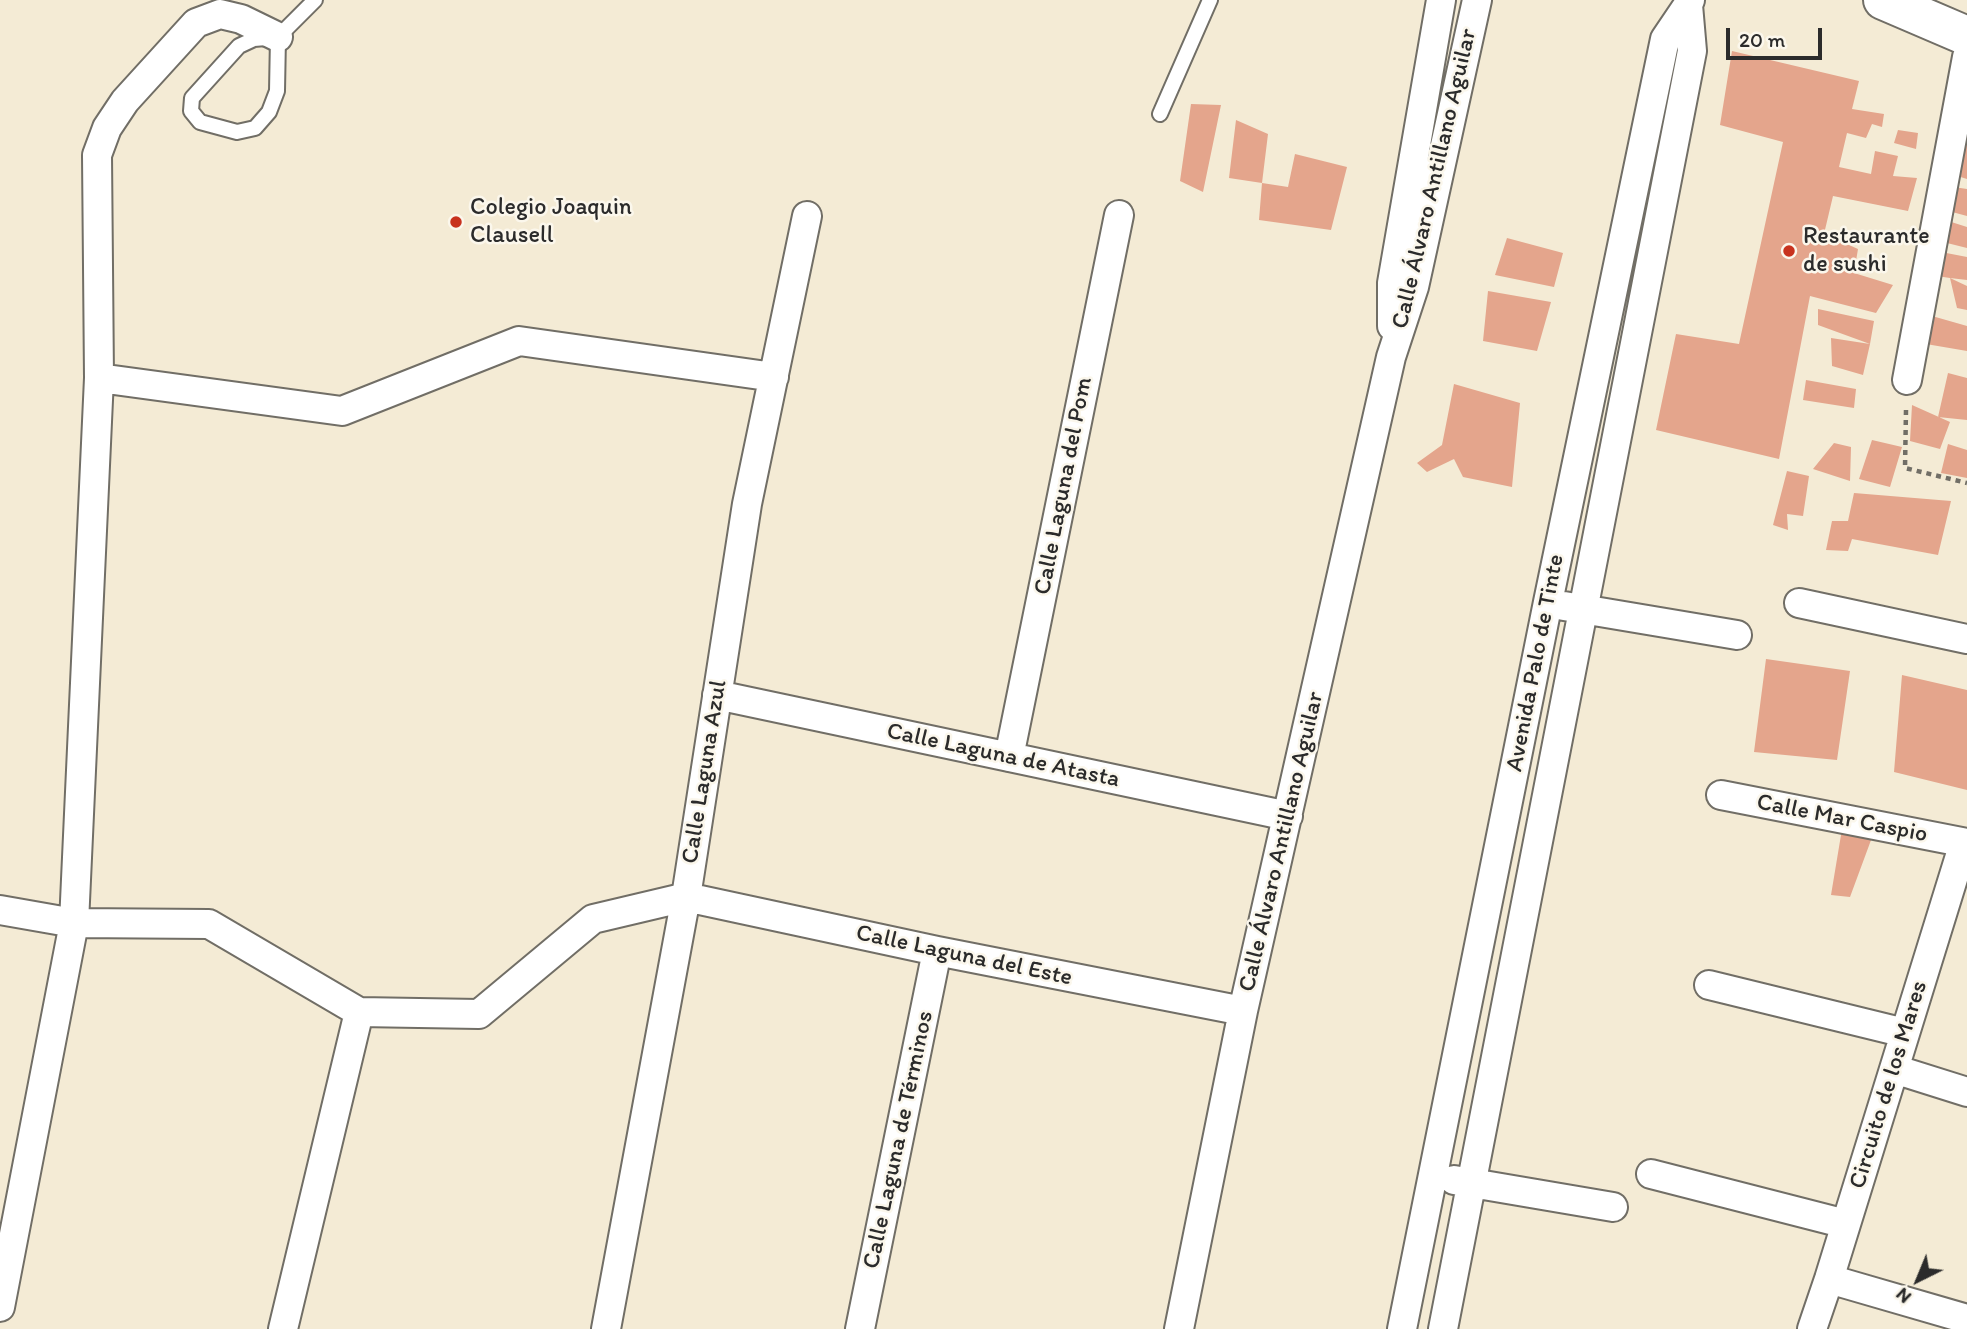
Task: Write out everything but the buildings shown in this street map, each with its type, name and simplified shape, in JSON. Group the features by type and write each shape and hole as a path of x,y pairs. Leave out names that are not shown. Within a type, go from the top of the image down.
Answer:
{"main road":[{"path":"1884,0 1967,36"}],"street":[{"name":"Calle Álvaro Antillano Aguilar","path":"1391,357 1392,283 1441,0"},
{"name":"Calle Álvaro Antillano Aguilar","path":"1179,1329 1244,1011 1391,357 1414,286 1477,0"},
{"name":"Avenida Palo de Tinte","path":"1402,1329 1548,602 1665,39 1689,2"},
{"name":"Avenida Palo de Tinte","path":"1443,1329 1692,51 1689,2"},
{"path":"0,1307 74,923 99,378 97,155 107,128 125,101 195,23 220,14 241,19 278,37"},
{"path":"1907,380 1967,57"},
{"name":"Calle Laguna del Pom","path":"1009,757 1119,215"},
{"name":"Calle Laguna Azul","path":"606,1329 686,897 747,505 807,216"},
{"path":"99,378 342,411 519,341 774,377"},
{"path":"1548,602 1737,635"},
{"path":"1799,603 1967,639"},
{"name":"Calle Laguna de Atasta","path":"717,695 1288,816"},
{"name":"Calle Mar Caspio","path":"1721,795 1965,843"},
{"name":"Circuito de los Mares","path":"1812,1329 1965,843"},
{"path":"1491,886 1528,891"},
{"path":"0,910 74,923 209,924 359,1012 480,1014 593,919 686,897"},
{"name":"Calle Laguna del Este","path":"686,897 937,951 1244,1011"},
{"name":"Calle Laguna de Términos","path":"860,1329 937,951"},
{"path":"1709,985 1905,1032"},
{"path":"283,1329 359,1012"},
{"path":"1894,1069 1967,1092"},
{"path":"1651,1174 1846,1224"},
{"path":"1433,1176 1613,1207"},
{"path":"1829,1279 1967,1319"}],"lane":[{"path":"278,37 277,91 269,112 255,128 237,132 200,122 191,111 192,98 239,46 254,39 278,37 314,0"},
{"path":"1160,114 1210,0"}],"path":[{"path":"1907,380 1905,468 1967,483"}],"place":[{"name":"Colegio Joaquin Clausell","path":"456,222"},
{"name":"Restaurante de sushi","path":"1789,251"}]}
